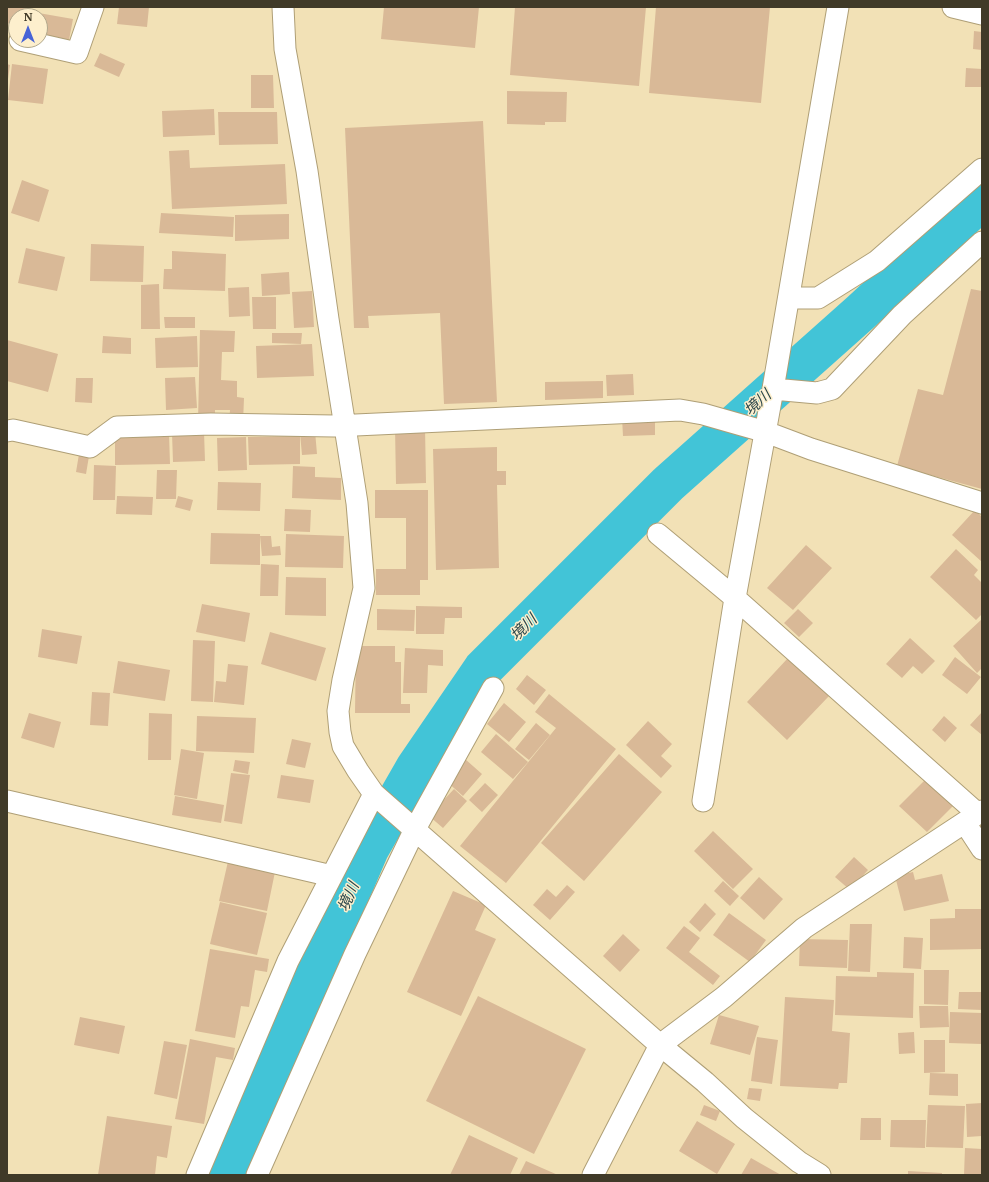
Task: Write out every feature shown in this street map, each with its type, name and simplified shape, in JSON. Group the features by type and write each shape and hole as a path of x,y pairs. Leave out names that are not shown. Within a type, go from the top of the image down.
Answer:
{"street":[{"path":"48,46 77,53 93,7"},
{"path":"284,7 285,49 307,170 344,425 357,503 364,588 343,680 338,711 343,746 374,794 660,1045 705,1082 744,1118 799,1162 820,1175"},
{"path":"703,801 735,598 766,432 838,7"},
{"path":"953,7 982,14"},
{"path":"789,298 818,298 876,261 982,169"},
{"path":"773,389 817,393 832,389 902,315 982,242"},
{"path":"7,431 13,430 90,448 117,427 211,424 344,425 680,410 703,414 766,432 811,449 982,502"},
{"path":"658,534 735,598 975,816 982,849"},
{"path":"257,1175 411,826 493,688"},
{"path":"197,1175 288,961 374,794"},
{"path":"7,801 332,876"},
{"path":"593,1175 660,1045 724,996 804,928 975,816"}],"building":[{"path":"7,7 26,7 8,8 7,23"},
{"path":"119,7 149,7 147,27 117,24"},
{"path":"384,7 479,7 475,48 381,39"},
{"path":"515,7 646,7 639,86 510,75"},
{"path":"656,7 770,7 761,103 649,93"},
{"path":"48,15 73,19 69,40 48,36"},
{"path":"974,31 982,32 982,50 973,49"},
{"path":"100,53 125,64 119,77 94,66"},
{"path":"7,64 10,65 8,79 7,79"},
{"path":"12,64 48,69 43,104 8,100"},
{"path":"966,68 982,69 982,87 965,87"},
{"path":"251,75 273,75 274,108 251,108"},
{"path":"507,91 567,92 566,122 545,122 545,125 507,124"},
{"path":"214,109 215,135 163,137 162,111"},
{"path":"218,112 277,112 278,144 219,145"},
{"path":"483,121 497,402 444,404 440,313 368,316 369,328 354,328 345,128"},
{"path":"189,150 190,168 285,164 287,204 172,209 169,151"},
{"path":"22,180 49,190 39,222 11,213"},
{"path":"161,213 234,217 233,237 159,233"},
{"path":"289,214 289,239 235,241 235,215"},
{"path":"91,244 144,246 143,282 90,281"},
{"path":"26,248 65,257 57,291 18,283"},
{"path":"172,251 226,254 225,291 163,289 164,269 172,269"},
{"path":"289,272 290,294 262,296 261,274"},
{"path":"159,284 160,329 141,329 141,285"},
{"path":"249,287 250,316 229,317 228,288"},
{"path":"971,289 982,291 982,489 897,466 918,389 943,395"},
{"path":"312,291 314,327 294,328 292,292"},
{"path":"252,297 276,297 276,329 253,329"},
{"path":"164,317 195,317 195,328 165,328"},
{"path":"200,330 235,331 234,352 222,352 221,380 237,381 237,397 244,398 243,423 229,423 230,410 215,410 215,422 198,422"},
{"path":"272,333 302,333 301,344 272,343"},
{"path":"103,336 131,338 131,354 102,353"},
{"path":"197,336 198,367 156,368 155,338"},
{"path":"7,340 58,354 48,392 7,381"},
{"path":"312,344 314,376 257,378 256,346"},
{"path":"633,374 634,395 607,396 606,375"},
{"path":"195,377 197,408 166,410 165,378"},
{"path":"76,378 93,378 92,403 75,402"},
{"path":"603,381 603,398 545,400 545,382"},
{"path":"655,417 655,435 623,436 622,418"},
{"path":"395,427 425,427 426,483 396,484"},
{"path":"315,431 317,454 302,455 300,433"},
{"path":"204,432 205,461 173,462 172,433"},
{"path":"115,433 169,433 170,464 115,465"},
{"path":"300,436 300,464 249,465 248,437"},
{"path":"246,437 247,470 218,471 217,438"},
{"path":"497,447 497,471 506,471 506,485 497,485 499,568 436,570 433,449"},
{"path":"79,454 89,456 86,474 76,472"},
{"path":"94,465 116,466 115,500 93,500"},
{"path":"293,466 315,467 315,477 341,478 341,500 292,498"},
{"path":"157,470 177,470 176,499 156,499"},
{"path":"218,482 261,483 260,511 217,510"},
{"path":"375,490 428,490 428,580 420,580 420,595 376,595 376,569 406,569 406,518 375,518"},
{"path":"117,496 153,497 152,515 116,514"},
{"path":"178,496 193,500 190,511 175,507"},
{"path":"285,509 311,510 310,532 284,531"},
{"path":"975,510 982,517 982,562 952,535"},
{"path":"211,533 260,534 260,565 210,564"},
{"path":"286,534 344,536 343,568 285,567"},
{"path":"260,536 271,536 272,547 280,546 281,555 262,556"},
{"path":"806,545 832,568 793,610 767,588"},
{"path":"956,549 978,570 974,575 982,583 982,614 976,620 930,577"},
{"path":"261,564 279,565 278,596 260,596"},
{"path":"286,577 326,578 326,616 285,615"},
{"path":"202,604 250,613 245,642 196,632"},
{"path":"416,606 462,607 462,618 445,618 444,634 416,634"},
{"path":"377,609 415,610 414,631 377,630"},
{"path":"798,609 813,623 799,637 784,623"},
{"path":"982,619 982,668 977,673 953,646"},
{"path":"42,629 82,636 77,664 38,657"},
{"path":"270,632 326,648 316,681 261,664"},
{"path":"910,638 935,661 922,674 913,666 902,678 886,664"},
{"path":"193,640 215,641 213,702 191,701"},
{"path":"356,646 395,646 395,662 401,662 401,704 410,704 410,713 355,713"},
{"path":"405,648 443,650 443,666 428,665 427,693 403,693"},
{"path":"955,657 981,677 967,694 942,675"},
{"path":"788,658 829,696 787,740 747,702"},
{"path":"118,661 170,670 165,701 113,693"},
{"path":"228,664 248,666 244,705 214,702 216,681 226,682"},
{"path":"527,675 546,690 534,705 516,689"},
{"path":"92,692 110,693 108,726 90,725"},
{"path":"549,694 616,749 506,883 460,846 556,728 535,712"},
{"path":"504,703 526,722 509,742 487,724"},
{"path":"982,712 982,735 970,725"},
{"path":"29,713 61,722 54,748 21,738"},
{"path":"149,713 172,714 171,760 148,760"},
{"path":"197,716 256,718 254,753 196,751"},
{"path":"944,716 957,728 945,742 932,730"},
{"path":"648,721 672,744 661,756 672,766 661,778 626,745"},
{"path":"536,723 550,735 529,760 515,749"},
{"path":"496,734 528,762 513,779 481,752"},
{"path":"292,739 311,743 305,768 286,764"},
{"path":"181,749 204,753 197,799 174,795"},
{"path":"619,754 662,792 584,881 541,843"},
{"path":"465,759 482,774 463,796 446,781"},
{"path":"235,760 250,762 248,774 233,771"},
{"path":"231,773 250,775 242,824 224,821"},
{"path":"281,775 314,780 310,803 277,798"},
{"path":"925,780 953,806 927,832 899,806"},
{"path":"485,783 498,795 482,812 469,800"},
{"path":"454,789 467,801 443,828 429,816"},
{"path":"175,796 224,805 221,823 172,815"},
{"path":"713,831 753,869 733,889 694,851"},
{"path":"229,857 276,867 267,911 219,901"},
{"path":"854,857 868,870 850,890 835,877"},
{"path":"913,872 915,880 942,874 949,901 904,911 895,876"},
{"path":"759,877 783,899 764,920 740,898"},
{"path":"723,881 739,896 730,906 714,891"},
{"path":"567,885 575,892 550,920 533,905 547,889 556,897"},
{"path":"453,891 486,905 475,930 496,939 461,1016 407,992"},
{"path":"220,902 267,913 257,955 210,944"},
{"path":"705,903 716,914 700,932 689,922"},
{"path":"955,909 982,909 982,949 930,950 930,919 955,918"},
{"path":"729,913 766,940 750,962 713,935"},
{"path":"850,924 872,924 870,972 848,971"},
{"path":"684,926 700,938 689,952 720,976 713,985 666,948"},
{"path":"623,934 640,950 620,972 603,956"},
{"path":"904,937 923,938 921,969 903,968"},
{"path":"800,939 848,940 847,968 799,966"},
{"path":"210,949 269,959 267,972 255,970 249,1007 241,1006 235,1038 195,1031"},
{"path":"924,970 949,970 948,1005 924,1004"},
{"path":"877,972 914,973 913,1018 835,1015 836,976 877,977"},
{"path":"959,992 982,992 982,1010 958,1009"},
{"path":"478,996 586,1049 534,1154 426,1101"},
{"path":"785,997 834,1000 832,1031 850,1033 847,1083 839,1083 838,1089 780,1086"},
{"path":"919,1006 948,1006 949,1027 920,1028"},
{"path":"950,1012 982,1013 982,1044 949,1043"},
{"path":"719,1015 759,1026 750,1055 710,1044"},
{"path":"80,1017 125,1026 119,1054 74,1045"},
{"path":"914,1032 915,1053 899,1054 898,1033"},
{"path":"757,1037 778,1040 772,1084 751,1081"},
{"path":"190,1039 235,1048 233,1060 216,1057 204,1124 175,1119"},
{"path":"924,1040 945,1040 945,1072 924,1073"},
{"path":"164,1041 187,1045 177,1099 154,1094"},
{"path":"930,1073 958,1074 958,1096 929,1095"},
{"path":"749,1088 762,1089 760,1101 747,1099"},
{"path":"982,1103 982,1136 967,1137 966,1104"},
{"path":"704,1105 720,1111 716,1121 700,1115"},
{"path":"928,1105 965,1106 963,1148 926,1147"},
{"path":"107,1116 172,1126 167,1158 157,1156 155,1175 98,1175"},
{"path":"861,1118 881,1118 881,1140 860,1140"},
{"path":"891,1120 926,1120 925,1148 890,1147"},
{"path":"697,1121 735,1144 717,1174 679,1151"},
{"path":"469,1135 518,1158 510,1175 450,1175"},
{"path":"965,1148 982,1149 982,1175 964,1175"},
{"path":"751,1158 781,1175 741,1175"},
{"path":"526,1161 558,1175 519,1175"},
{"path":"908,1171 942,1173 942,1175 908,1175"}],"waterway":[{"name":"境川","path":"229,1175 369,849 416,767 483,669 668,484 861,312 982,200"}]}
